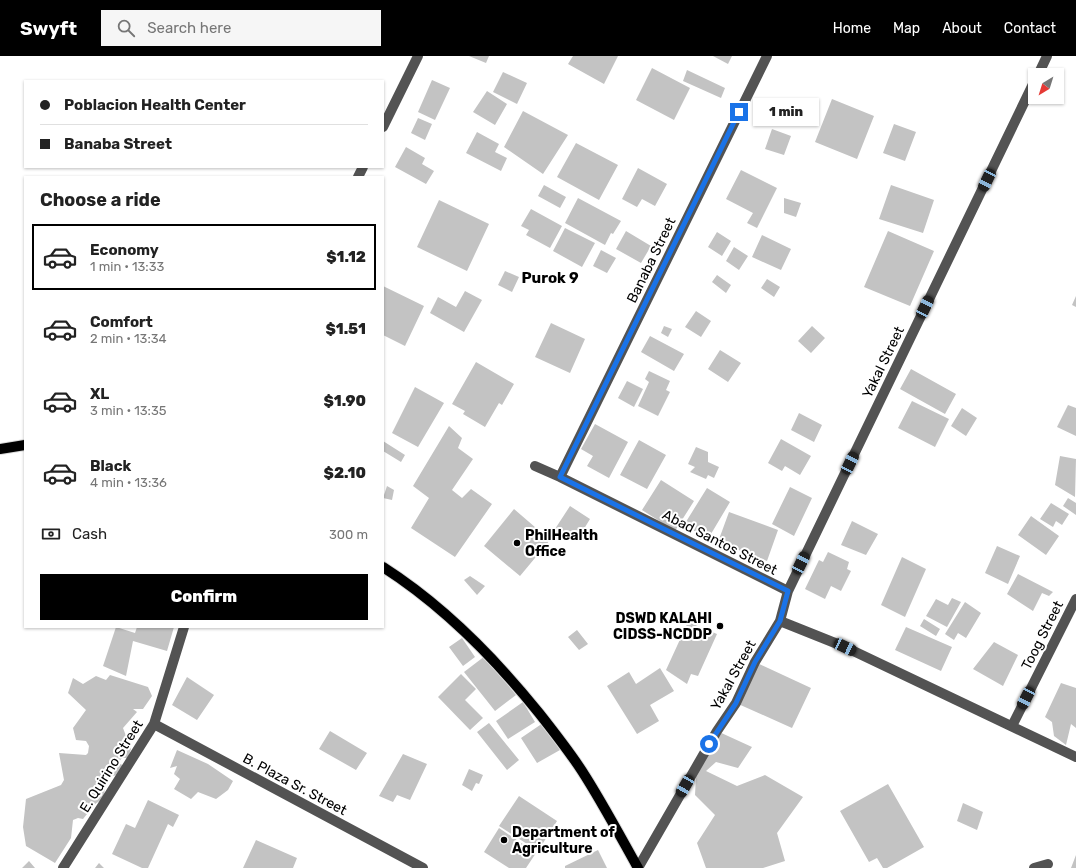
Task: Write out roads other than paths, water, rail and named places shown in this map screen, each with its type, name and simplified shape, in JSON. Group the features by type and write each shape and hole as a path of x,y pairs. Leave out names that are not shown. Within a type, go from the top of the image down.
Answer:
{"main road":[{"path":"0,449 24,446"},
{"path":"384,568 409,584 463,628 520,690 558,736 582,771 638,868"}],"street":[{"path":"384,126 418,56"},
{"name":"Banaba Street","path":"560,477 767,56"},
{"path":"1041,68 1047,56"},
{"name":"Yakal Street","path":"788,591 1028,94"},
{"name":"Abad Santos Street","path":"535,466 560,477 788,591 780,621"},
{"name":"Toog Street","path":"1012,726 1076,599"},
{"path":"780,621 845,647 1076,758"},
{"name":"Yakal Street","path":"638,868 717,731 736,703 755,662 780,621"},
{"name":"E. Quirino Street","path":"63,868 154,724 184,628"},
{"name":"B. Plaza Sr. Street","path":"154,724 423,868"},
{"path":"1034,868 1048,864"}],"place":[{"name":"PhilHealth Office","path":"517,543"},
{"name":"DSWD KALAHI CIDSS-NCDDP","path":"720,626"},
{"name":"Department of Agriculture","path":"504,840"}],"district":[{"name":"Purok 9","path":"550,278"}]}
